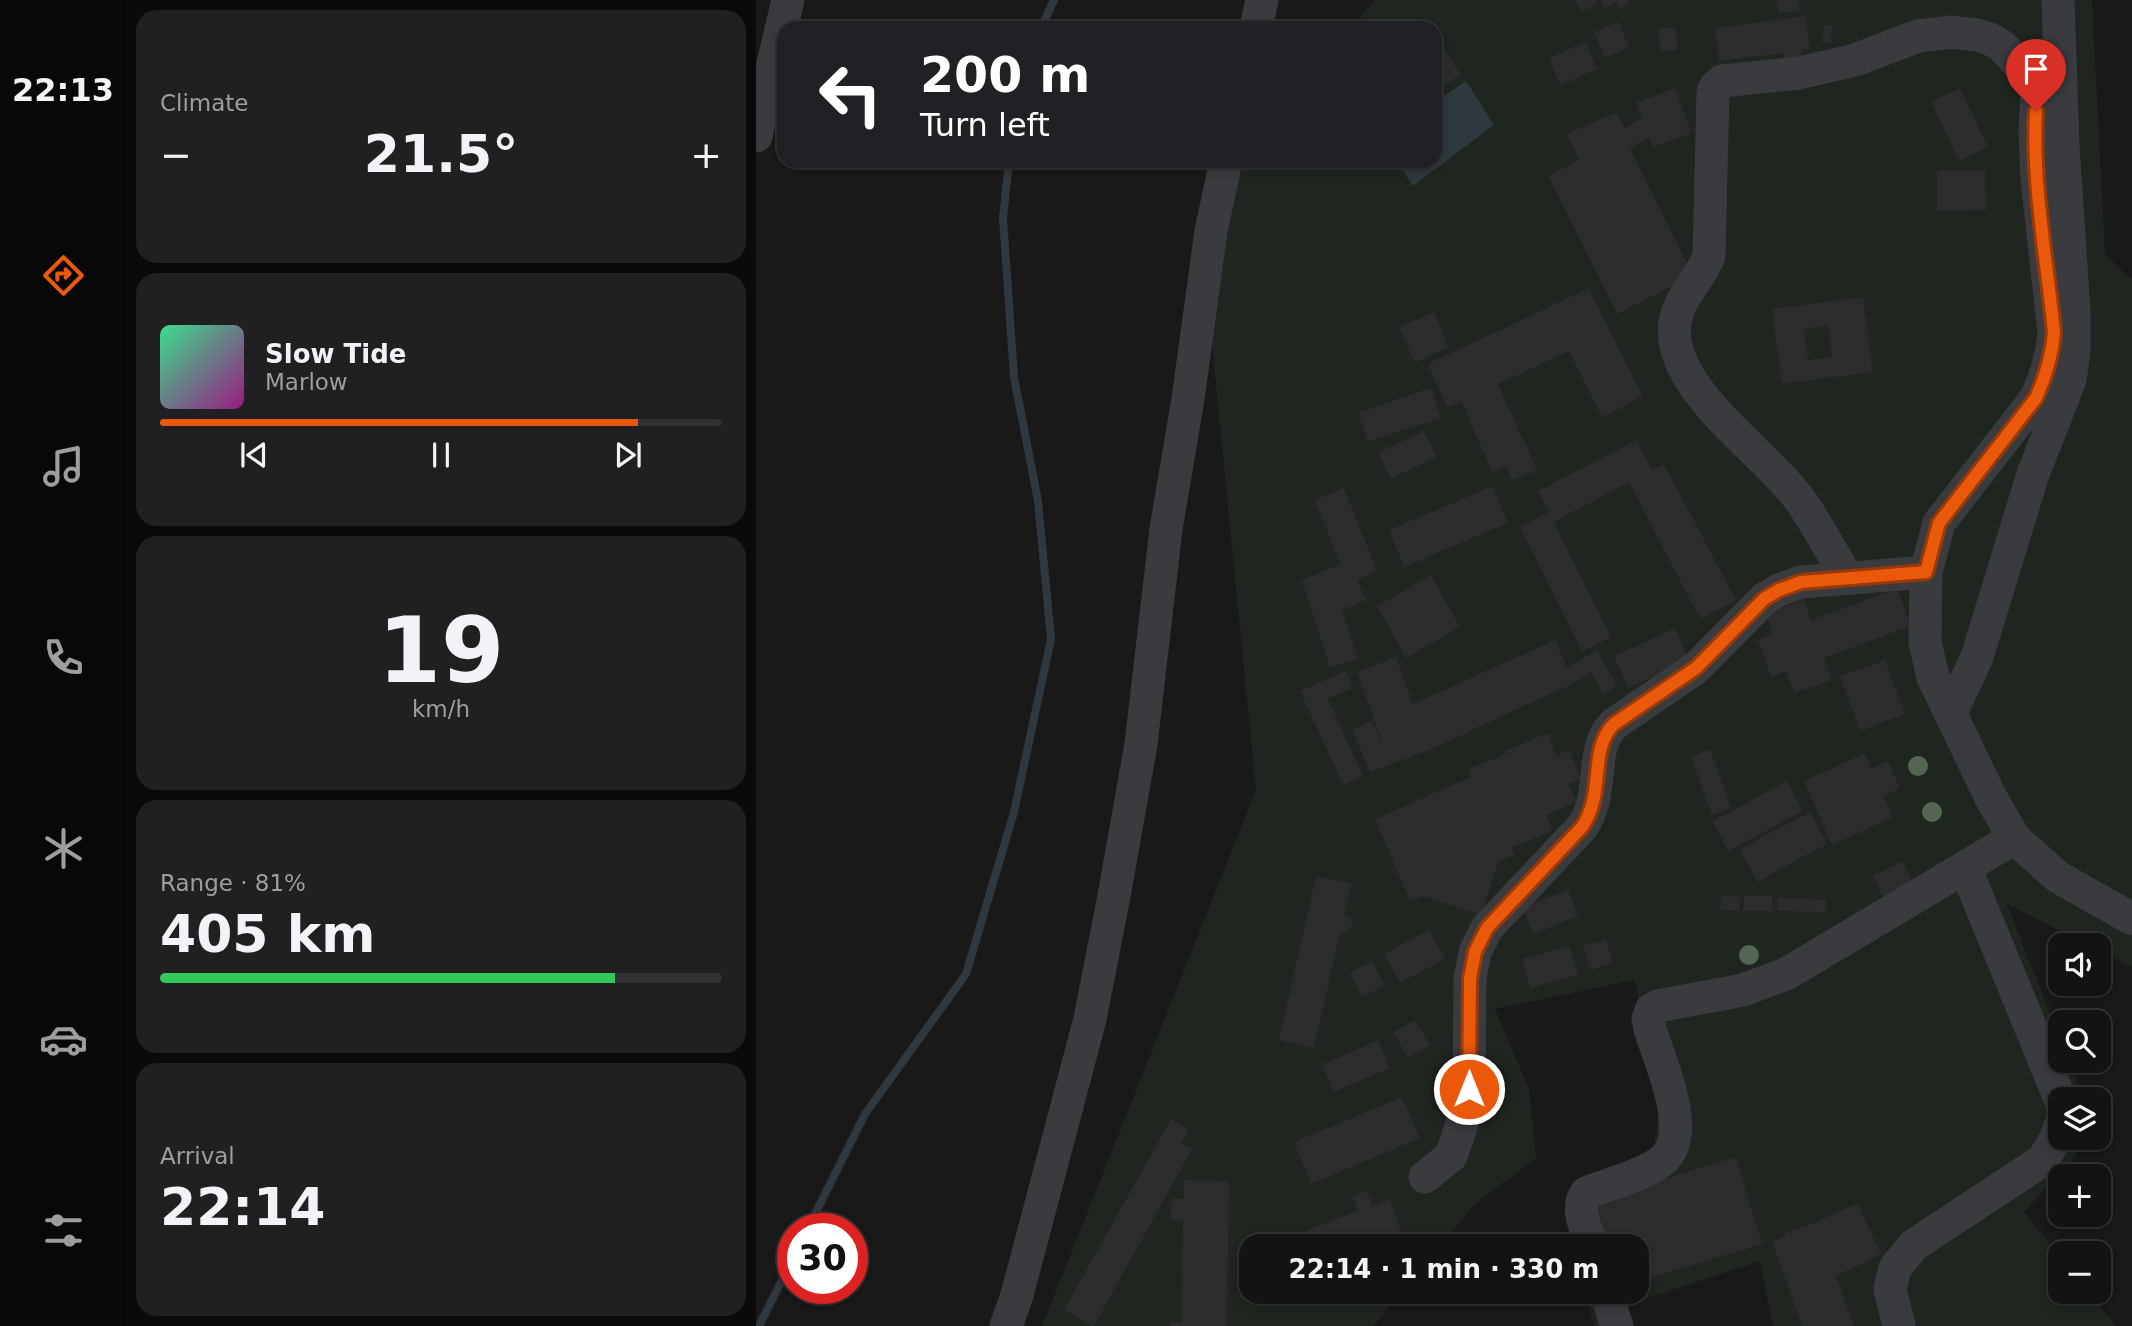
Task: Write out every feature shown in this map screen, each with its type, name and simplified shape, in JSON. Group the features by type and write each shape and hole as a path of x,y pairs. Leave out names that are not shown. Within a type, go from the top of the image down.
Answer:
{"street":[{"path":"783,21 788,0"},
{"path":"1258,21 1262,0"},
{"path":"2038,0 2035,131 2054,333 2052,354 2046,377 2036,398 1939,523 1926,572 1924,642 1933,677 1990,796 2014,838 2059,877 2132,919"},
{"path":"1951,713 1977,657 2033,474 2072,370 2074,310 2063,145 2058,0"},
{"path":"1847,578 1800,499 1711,406 1689,376 1675,348 1675,322 1681,304 1704,269 1709,256 1713,92 1722,81 1799,74 1855,60 1917,36 1951,32 1990,38 2002,46 2023,69 2037,91"},
{"path":"756,136 777,47"},
{"path":"1006,1326 1017,1295 1090,1019 1114,895 1141,744 1166,529 1188,399 1211,231 1224,168"},
{"path":"1426,1177 1451,1156 1461,1127 1469,1089 1470,979 1475,952 1487,928 1589,817 1596,798 1601,744 1606,732 1696,668 1764,599 1779,590 1801,582 1926,572"},
{"path":"1588,1234 1580,1211 1580,1201 1586,1193 1653,1167 1665,1158 1674,1144 1676,1112 1650,1030 1648,1019 1651,1010 1658,1006 1743,990 1786,974 2014,838"},
{"path":"1965,867 2055,1087"},
{"path":"1899,1326 1890,1289 1895,1268 1914,1244 2043,1160 2049,1150"},
{"path":"1610,1304 1617,1326"}],"shaded area":[{"path":"1375,0 2092,0 2105,254 2132,280 2132,967 2111,956 2111,933 2065,933 2007,904 2049,1010 2048,1073 2073,1073 2077,1082 2077,1087 2048,1087 2048,1150 2076,1150 2076,1155 2068,1164 2048,1164 2048,1186 2024,1212 2048,1242 2048,1304 2098,1304 2116,1326 1773,1326 1760,1261 1649,1298 1649,1234 1573,1234 1566,1194 1593,1174 1654,1150 1659,1109 1635,980 1495,1009 1529,1089 1536,1159 1476,1203 1450,1234 1239,1234 1239,1304 1392,1304 1373,1326 1042,1326 1256,790 1210,324 1226,201 1239,168 1442,168 1442,21 1356,21"},
{"path":"1466,81 1494,125 1442,164 1442,97"},
{"path":"1401,168 1437,168 1413,186"},
{"path":"1587,1304 1630,1304 1621,1307 1625,1326 1595,1326"}],"building":[{"path":"1575,0 1595,0 1597,4 1581,11"},
{"path":"1600,0 1627,0 1628,4 1620,9 1616,2 1605,9"},
{"path":"1777,0 1799,0 1800,11 1778,13"},
{"path":"1806,16 1810,49 1802,50 1804,65 1787,68 1784,53 1719,61 1715,28"},
{"path":"1619,22 1629,48 1605,58 1594,32"},
{"path":"1824,25 1832,26 1831,43 1822,42"},
{"path":"1675,27 1678,50 1661,52 1658,29"},
{"path":"1586,42 1597,69 1560,85 1549,58"},
{"path":"1442,45 1461,75 1442,87"},
{"path":"1675,88 1691,133 1653,147 1649,137 1630,148 1693,276 1617,314 1548,176 1579,160 1567,134 1617,112 1624,128 1642,118 1636,103"},
{"path":"1960,88 1988,147 1959,161 1931,102"},
{"path":"1985,170 1986,210 1937,211 1937,171"},
{"path":"1589,288 1643,396 1602,417 1569,351 1498,384 1537,470 1512,480 1506,466 1493,473 1461,401 1447,408 1428,364"},
{"path":"1863,297 1873,372 1782,384 1772,309","holes":["1828,325 1832,357 1808,360 1804,329"]},
{"path":"1434,312 1449,347 1415,363 1399,327"},
{"path":"1431,388 1441,418 1368,442 1358,413"},
{"path":"1424,431 1437,457 1390,479 1378,453"},
{"path":"1637,440 1652,470 1664,464 1736,600 1700,619 1629,482 1554,522 1611,637 1582,652 1520,527 1549,512 1538,491"},
{"path":"1493,486 1508,523 1404,567 1389,530"},
{"path":"1344,488 1377,571 1357,580 1366,600 1342,610 1358,659 1330,668 1302,580 1340,564 1315,500"},
{"path":"1431,575 1460,627 1406,658 1377,606"},
{"path":"1897,589 1911,626 1824,658 1832,680 1794,693 1786,671 1771,677 1758,640 1773,634 1766,613 1804,600 1811,620"},
{"path":"1675,628 1689,661 1628,688 1614,656"},
{"path":"1555,640 1567,668 1597,650 1617,686 1603,694 1591,672 1574,683 1429,750 1370,772 1352,729 1372,721 1386,753 1357,672 1396,657 1413,704"},
{"path":"1885,660 1905,714 1860,731 1840,676"},
{"path":"1346,671 1353,688 1328,699 1363,776 1343,785 1300,691"},
{"path":"1548,733 1556,756 1569,750 1581,779 1568,784 1576,802 1546,815 1552,831 1511,848 1515,855 1498,862 1481,915 1423,896 1410,901 1375,819 1471,777 1468,769"},
{"path":"1710,749 1731,808 1712,815 1691,757"},
{"path":"1865,753 1871,768 1888,761 1900,788 1884,796 1893,817 1832,845 1804,781"},
{"path":"1787,781 1803,811 1728,851 1713,821"},
{"path":"1810,812 1827,844 1757,882 1740,849"},
{"path":"1903,861 1913,883 1883,897 1873,875"},
{"path":"1316,876 1352,884 1344,914 1350,917 1352,922 1351,928 1340,933 1314,1048 1279,1040"},
{"path":"1568,890 1578,916 1533,934 1522,907"},
{"path":"1721,896 1740,897 1739,911 1720,910"},
{"path":"1744,896 1772,896 1773,911 1743,911"},
{"path":"1778,898 1826,900 1826,912 1777,911"},
{"path":"1429,929 1445,959 1400,983 1384,954"},
{"path":"1606,939 1613,963 1590,970 1583,946"},
{"path":"1570,946 1578,975 1530,988 1522,959"},
{"path":"1373,961 1384,986 1361,997 1350,972"},
{"path":"1415,1020 1430,1045 1408,1058 1393,1032"},
{"path":"1378,1040 1390,1068 1334,1092 1322,1065"},
{"path":"1402,1097 1420,1138 1311,1184 1294,1142"},
{"path":"1171,1119 1189,1130 1181,1143 1192,1149 1092,1326 1064,1310"},
{"path":"1736,1157 1762,1244 1649,1278 1649,1234 1599,1234 1589,1202"},
{"path":"1184,1180 1229,1181 1227,1326 1171,1326 1171,1321 1181,1322 1183,1221 1170,1220 1172,1198 1184,1199"},
{"path":"1367,1191 1372,1206 1390,1199 1401,1230 1390,1234 1296,1234 1358,1211 1352,1197"},
{"path":"1858,1203 1881,1255 1836,1276 1854,1326 1802,1326 1772,1241 1785,1236 1784,1233"}],"waterway":[{"path":"1044,21 1054,0"},
{"path":"816,1213 865,1114 966,974 1014,812 1051,639 1038,501 1014,377 1003,218 1008,168"},
{"path":"759,1326 777,1290"}],"route":[{"path":"1469,1089 1470,979 1475,952 1487,928 1589,817 1596,798 1601,744 1606,732 1696,668 1764,599 1779,590 1801,582 1926,572 1939,523 2036,398 2046,377 2054,333 2038,179 2036,111"}]}
